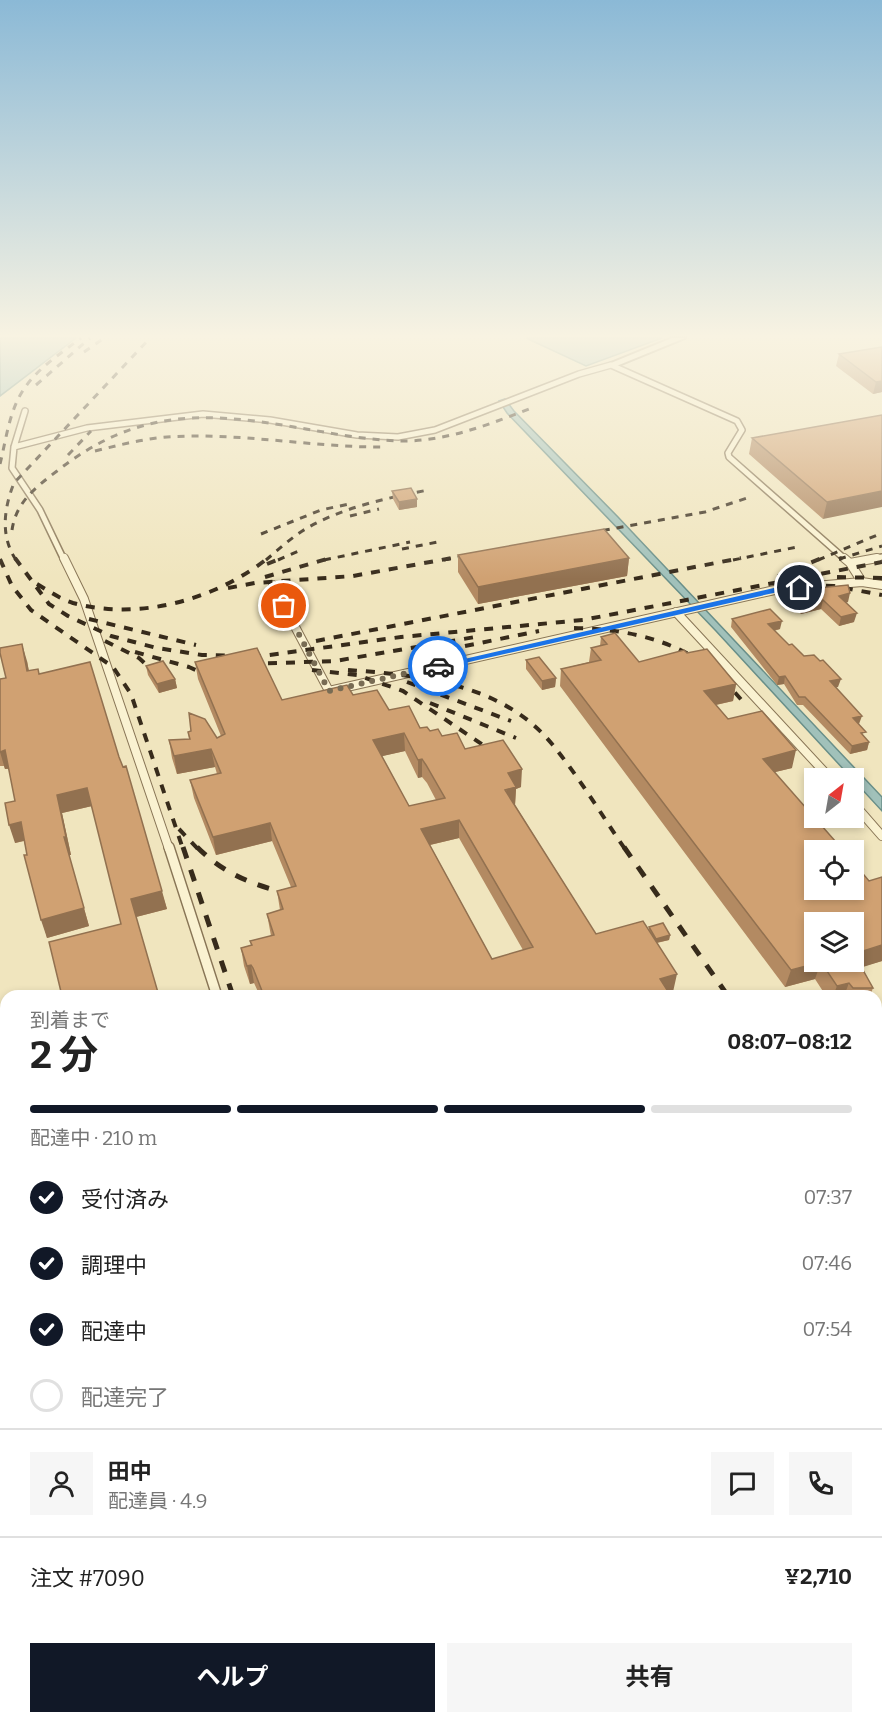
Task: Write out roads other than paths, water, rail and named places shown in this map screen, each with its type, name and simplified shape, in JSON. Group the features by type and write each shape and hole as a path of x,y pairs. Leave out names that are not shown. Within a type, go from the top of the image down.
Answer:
{"lane":[{"path":"23,418 14,447 12,468 40,510 84,599 133,738 215,990"},
{"path":"14,447 87,428 166,418"},
{"path":"252,418 357,435 398,436 435,430 465,418"},
{"path":"732,418 738,421 742,430 728,453 729,456 850,563 862,582"},
{"path":"850,563 882,557"},
{"path":"273,585 329,691 778,590 862,582 882,585"},
{"path":"676,612 821,768"},
{"path":"864,815 882,836"}],"water":[{"path":"512,418 521,418 618,517 855,768 842,768 716,631"},
{"path":"864,778 882,797 882,811 864,791"}],"railway":[{"path":"0,464 11,418"},
{"path":"16,560 8,541 5,522 14,483 75,418"},
{"path":"12,530 18,511 28,496 49,477 86,451 114,436 142,426 170,420 193,418"},
{"path":"211,418 260,422 393,441 440,438 504,418"},
{"path":"68,455 91,431"},
{"path":"95,451 149,439 194,436 387,447"},
{"path":"266,560 301,532 336,514 381,500 428,490"},
{"path":"589,533 705,512 750,497"},
{"path":"261,534 321,510 349,504"},
{"path":"350,516 379,509"},
{"path":"818,560 882,533"},
{"path":"402,549 443,541"},
{"path":"324,560 410,542"},
{"path":"842,558 839,559 882,546"},
{"path":"733,560 797,547"},
{"path":"278,560 301,550"},
{"path":"444,560 474,554"},
{"path":"15,558 49,604 68,616 111,636 157,648 202,655 262,656 401,637 583,620 882,562"},
{"path":"37,584 73,603 98,608 150,608 175,603 224,585 247,573 268,558"},
{"path":"267,564 282,558"},
{"path":"265,577 330,558"},
{"path":"228,588 255,583 353,576 452,558"},
{"path":"316,641 741,558"},
{"path":"778,576 822,558"},
{"path":"0,559 12,586 31,610 113,667 131,694 183,849"},
{"path":"837,577 882,578"},
{"path":"790,585 834,586 882,595"},
{"path":"89,619 196,645"},
{"path":"574,628 638,635 683,651 697,659"},
{"path":"465,646 539,631"},
{"path":"250,664 335,661 475,637"},
{"path":"105,641 139,658 153,671"},
{"path":"135,652 189,667 209,676"},
{"path":"312,670 357,675 403,691 492,751"},
{"path":"348,670 403,675 459,686 510,708 532,724 552,744 581,782 625,849"},
{"path":"723,679 746,705"},
{"path":"407,682 511,721"},
{"path":"430,703 516,738"},
{"path":"179,829 198,849"},
{"path":"183,847 231,990"},
{"path":"197,847 217,864 239,877 287,893"},
{"path":"624,847 724,990"}]}
